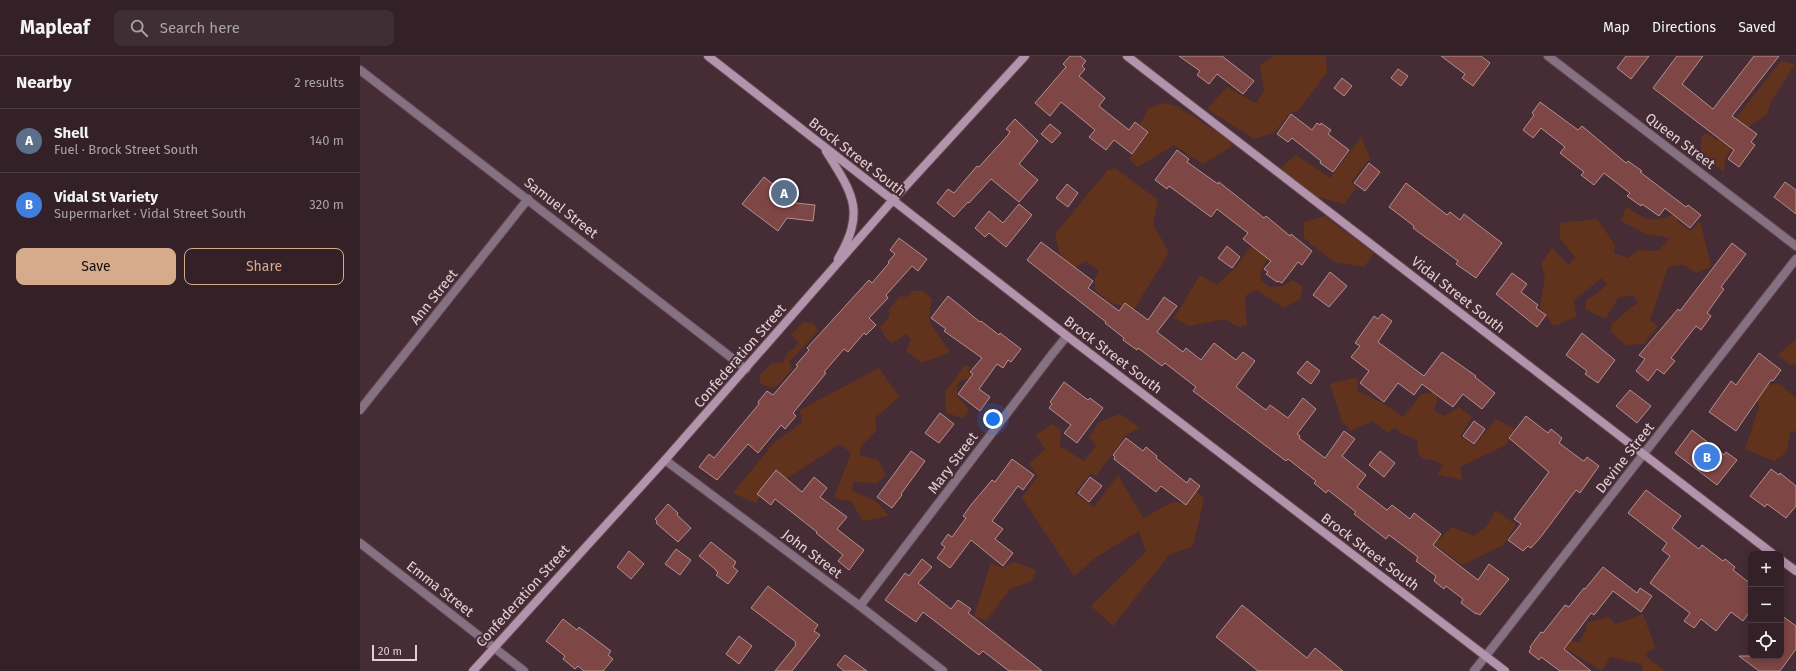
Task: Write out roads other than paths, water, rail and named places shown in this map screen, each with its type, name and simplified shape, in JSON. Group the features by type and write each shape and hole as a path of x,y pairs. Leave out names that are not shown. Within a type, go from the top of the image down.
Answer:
{"main road":[{"name":"Brock Street South","path":"708,56 892,201 1505,671"},
{"name":"Confederation Street","path":"473,671 493,647 665,460 892,201 1025,56"},
{"name":"Vidal Street South","path":"1128,56 1769,551"},
{"path":"822,146 841,175 852,198 854,208 852,231 829,273"},
{"path":"1784,562 1796,571"}],"street":[{"name":"Queen Street","path":"1548,56 1796,246"},
{"name":"Samuel Street","path":"360,70 746,369"},
{"name":"Ann Street","path":"360,410 528,199"},
{"name":"Devine Street","path":"1474,671 1796,259"},
{"name":"Mary Street","path":"860,606 1067,336"},
{"name":"John Street","path":"665,460 860,606 943,671"},
{"name":"Emma Street","path":"360,543 524,671"}],"place":[{"name":"Shell","path":"784,193"},
{"name":"Vidal St Variety","path":"1707,457"}]}
